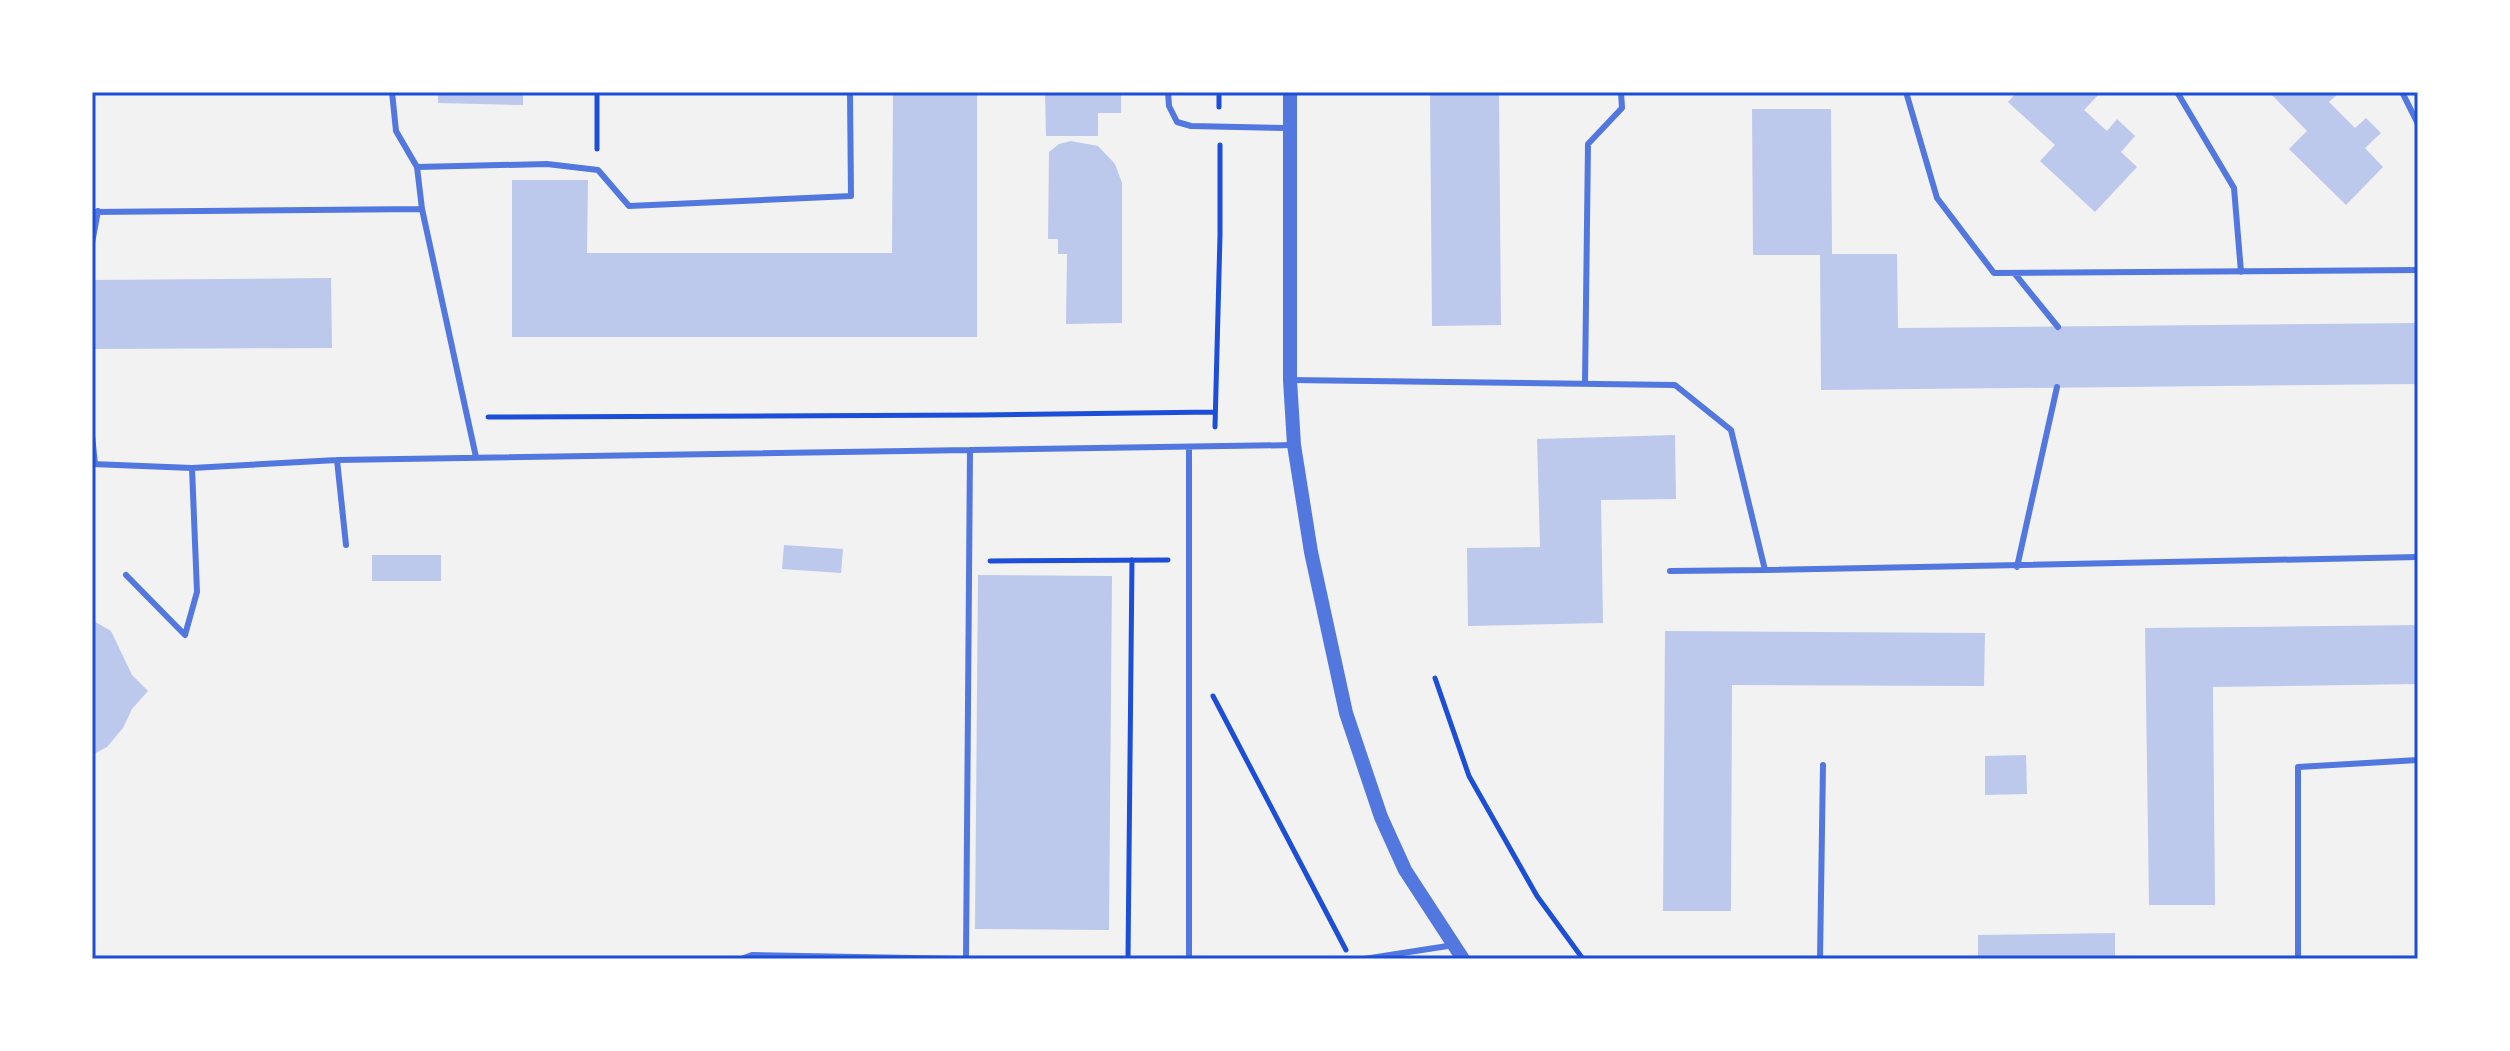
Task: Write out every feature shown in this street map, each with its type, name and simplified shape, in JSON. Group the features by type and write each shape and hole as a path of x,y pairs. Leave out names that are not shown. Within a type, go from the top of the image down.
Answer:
{"street":[{"path":"1290,92 1290,380 1294,445 1311,552 1346,713 1381,817 1405,870 1463,959"}],"lane":[{"path":"392,92 396,131 417,167 422,209 476,457"},
{"path":"417,167 547,164 598,170 629,206 851,196 850,92"},
{"path":"1168,92 1169,106 1177,122 1191,126 1290,128"},
{"path":"1585,384 1588,144 1622,108 1621,92"},
{"path":"1906,92 1937,198 1994,273 2418,270"},
{"path":"2177,92 2234,188 2241,272"},
{"path":"2402,92 2418,124"},
{"path":"92,243 95,212 422,209"},
{"path":"2015,273 2058,327"},
{"path":"1290,380 1675,385 1731,430 1765,570"},
{"path":"2017,567 2057,387"},
{"path":"92,435 93,464 192,468 476,457 1294,445"},
{"path":"1189,447 1189,959"},
{"path":"966,959 970,450"},
{"path":"337,460 346,545"},
{"path":"126,575 185,635 197,592 192,468"},
{"path":"1670,571 2017,567 2418,557"},
{"path":"2298,959 2298,767 2418,760"},
{"path":"1820,959 1823,765"},
{"path":"1364,959 1454,945"},
{"path":"741,959 752,955 1020,959"}],"path":[{"path":"597,92 598,170"},
{"path":"1214,447 1220,235 1219,92"},
{"path":"467,417 1215,412"},
{"path":"1128,959 1132,560"},
{"path":"969,562 1189,560"},
{"path":"1435,678 1469,776 1537,896 1583,959"},
{"path":"1213,696 1350,959"}],"building":[{"path":"438,92 523,92 523,105 438,103"},
{"path":"893,92 977,92 977,337 512,337 512,180 588,180 587,253 892,253"},
{"path":"1045,92 1121,92 1121,113 1098,113 1098,136 1046,136"},
{"path":"1430,92 1499,92 1501,325 1432,326"},
{"path":"2017,92 2101,92 2084,110 2107,131 2117,119 2135,136 2121,152 2137,167 2095,212 2040,161 2055,145 2008,102"},
{"path":"2269,92 2340,92 2329,102 2355,128 2366,118 2381,133 2365,148 2383,167 2346,205 2289,149 2307,131"},
{"path":"1752,109 1831,109 1832,254 1897,254 1898,328 2418,323 2418,384 1821,390 1820,255 1753,255"},
{"path":"1071,141 1098,146 1115,164 1122,183 1122,323 1066,324 1067,254 1058,254 1058,239 1048,239 1049,152 1059,144"},
{"path":"331,278 332,348 92,349 92,280"},
{"path":"1675,435 1676,499 1601,500 1603,623 1468,626 1467,548 1540,547 1537,439"},
{"path":"784,545 843,549 841,573 782,569"},
{"path":"372,555 441,555 441,581 372,581"},
{"path":"978,575 1112,576 1109,930 975,929"},
{"path":"92,620 111,631 132,675 148,691 107,747 92,755"},
{"path":"2418,625 2418,684 2213,687 2215,905 2149,905 2145,628"},
{"path":"1665,631 1985,633 1984,686 1732,685 1731,911 1663,911"},
{"path":"2026,755 2027,794 1985,795 1985,756"},
{"path":"2115,933 2115,959 1978,959 1978,935"}]}
